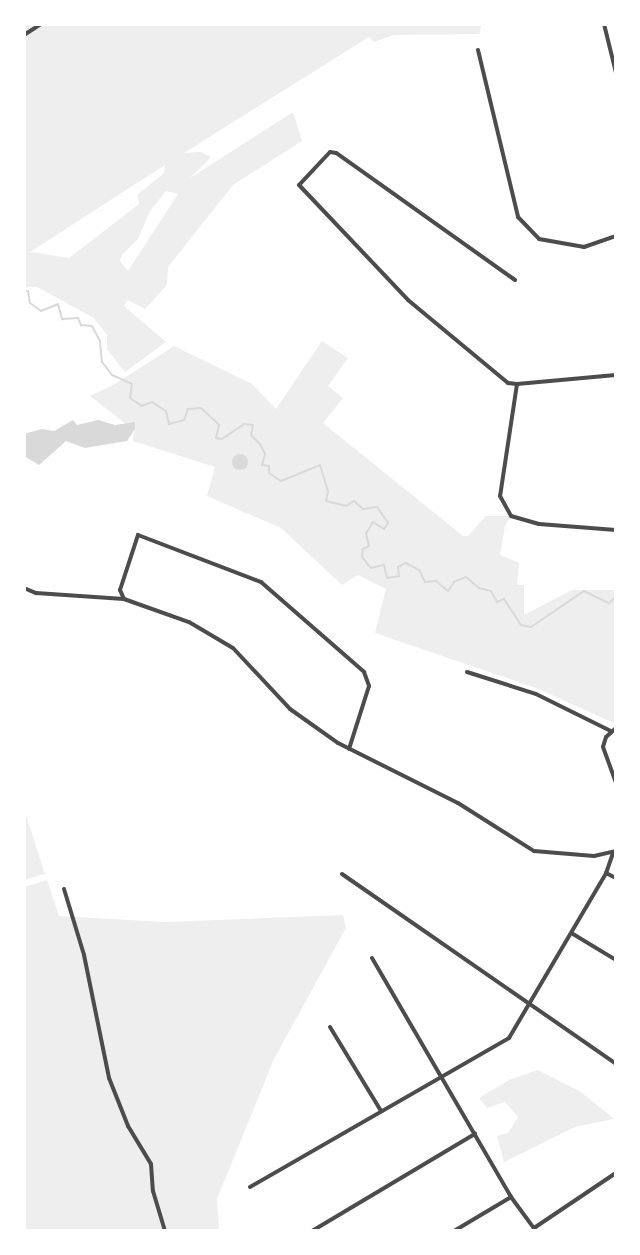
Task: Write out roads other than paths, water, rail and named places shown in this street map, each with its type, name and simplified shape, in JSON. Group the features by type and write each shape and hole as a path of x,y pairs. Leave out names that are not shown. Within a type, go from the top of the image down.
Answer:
{"street":[{"path":"24,35 41,24"},
{"path":"604,24 616,73"},
{"path":"478,50 518,217 539,239 584,247 616,236"},
{"path":"515,280 336,153 330,152 299,184 408,300 508,383 616,375"},
{"path":"517,384 500,496 511,516 539,524 616,530"},
{"path":"124,599 120,590 138,535 261,582 364,672 369,686 349,749"},
{"path":"24,588 36,593 124,599 144,609 189,622 233,648 290,709 349,749 458,803 534,851 557,855 614,852 606,873 573,933 529,1001 509,1038 250,1187"},
{"path":"467,672 536,694 611,731"},
{"path":"616,728 611,731 603,747 616,783"},
{"path":"606,873 616,878"},
{"path":"342,874 529,1001 616,1064"},
{"path":"64,889 84,955 109,1078 128,1126 151,1164 153,1191 165,1231"},
{"path":"573,933 616,960"},
{"path":"372,958 511,1197 535,1229 616,1173"},
{"path":"330,1027 381,1111"},
{"path":"312,1231 476,1134"},
{"path":"454,1231 511,1197"}],"waterway":[{"path":"24,291 28,291 30,303 41,311 58,304 62,319 78,318 81,325 92,326 100,341 102,362 112,375 132,384 130,398 142,406 152,402 166,411 169,424 184,420 188,409 201,408 219,425 216,438 222,439 244,424 253,425 251,435 260,444 265,454 262,465 269,466 269,473 281,481 320,465 328,491 326,501 346,506 354,501 363,509 377,507 388,523 384,529 373,522 366,533 369,546 363,549 362,557 371,568 384,565 387,578 399,576 398,567 406,563 419,570 425,582 436,581 448,591 454,582 466,577 479,588 491,591 497,602 504,599 521,625 531,627 584,591 609,603 616,597"}]}
